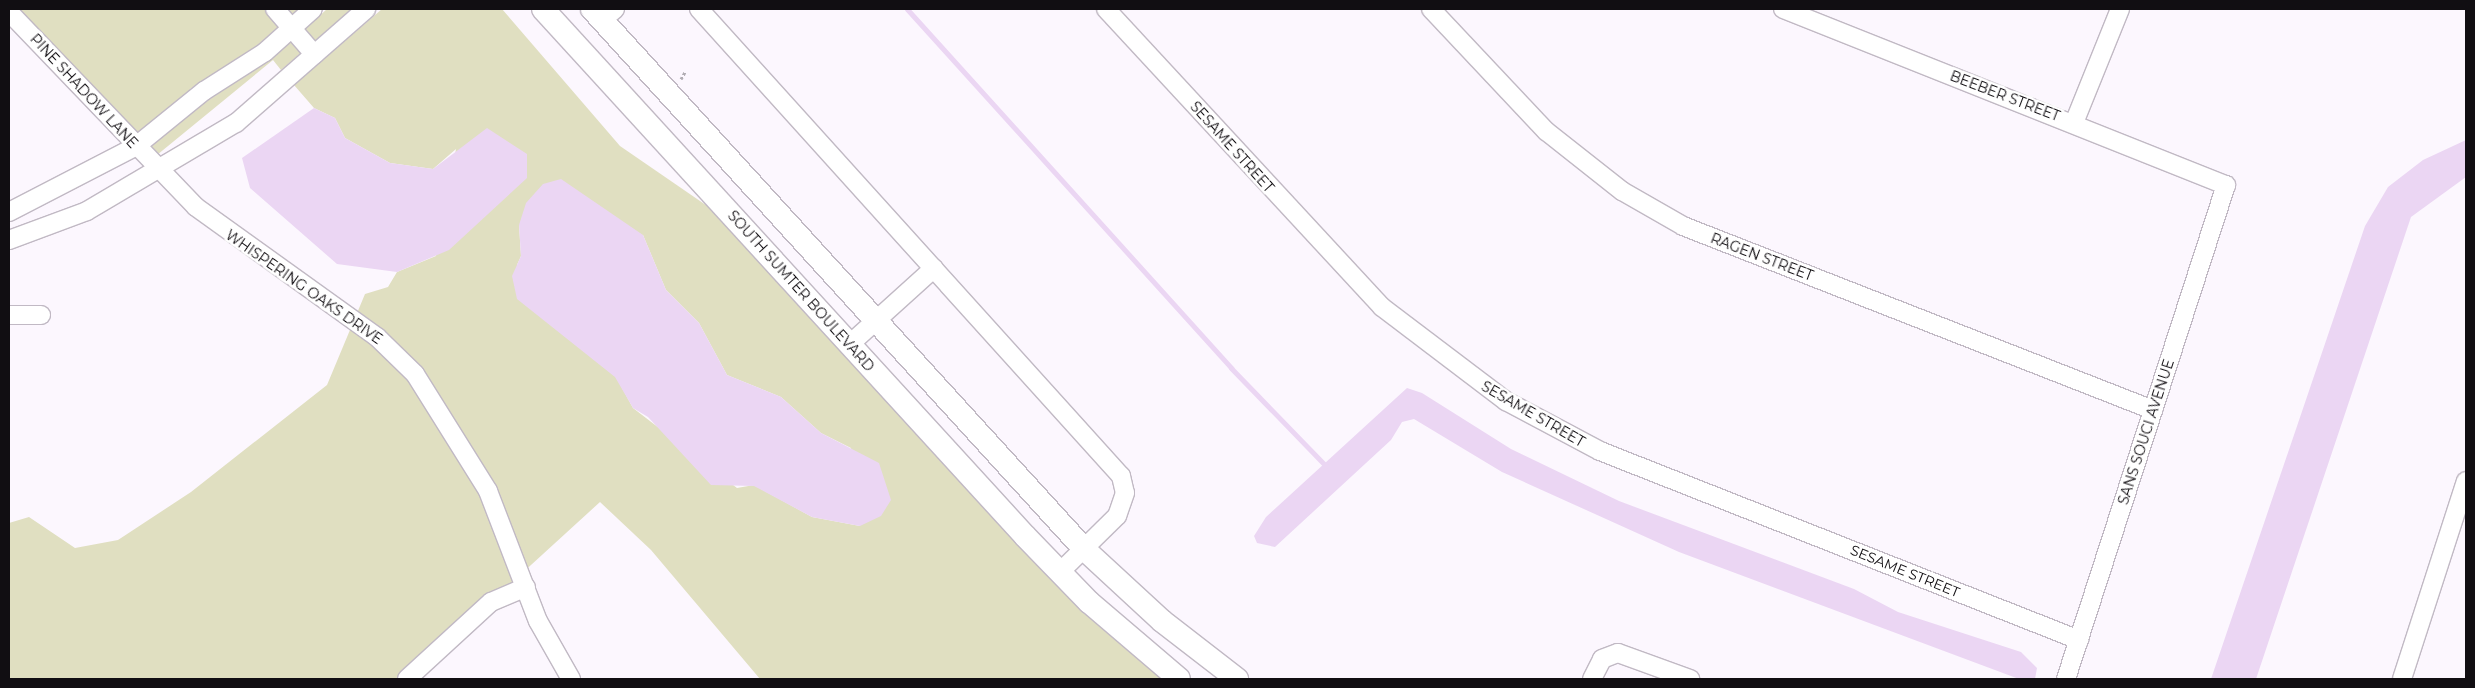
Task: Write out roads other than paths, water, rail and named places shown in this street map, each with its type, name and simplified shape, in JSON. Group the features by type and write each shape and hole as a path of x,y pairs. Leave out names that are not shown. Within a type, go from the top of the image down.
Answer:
{"main road":[{"name":"SOUTH SUMTER BOULEVARD","path":"544,9 1060,572 1179,679"},
{"path":"603,12 876,321 1084,549 1156,615 1237,679"}],"street":[{"path":"275,9 314,54"},
{"path":"9,212 135,147 292,28 313,9"},
{"path":"9,240 86,211 159,171 236,123 366,9"},
{"path":"699,9 1121,476 1125,492 1121,509 1060,572"},
{"name":"SESAME STREET","path":"1106,9 1382,307 1506,401 1600,451 2079,640"},
{"name":"RAGEN STREET","path":"1431,9 1546,132 1622,191 1683,226 2153,410"},
{"name":"BEEBER STREET","path":"1783,9 2226,185"},
{"path":"2074,123 2120,9"},
{"name":"PINE SHADOW LANE","path":"9,12 159,171"},
{"name":"WHISPERING OAKS DRIVE","path":"159,171 209,219 377,337 415,374 488,491 544,634 571,679"},
{"name":"SANS SOUCI AVENUE","path":"2066,679 2226,185"},
{"path":"850,344 934,268"},
{"path":"9,315 40,315"},
{"path":"2402,679 2466,481"},
{"path":"407,679 481,610 526,587"},
{"path":"1592,679 1602,659 1618,653 1690,679"}],"waterway":[{"path":"907,9 1231,368 1326,466"}]}
